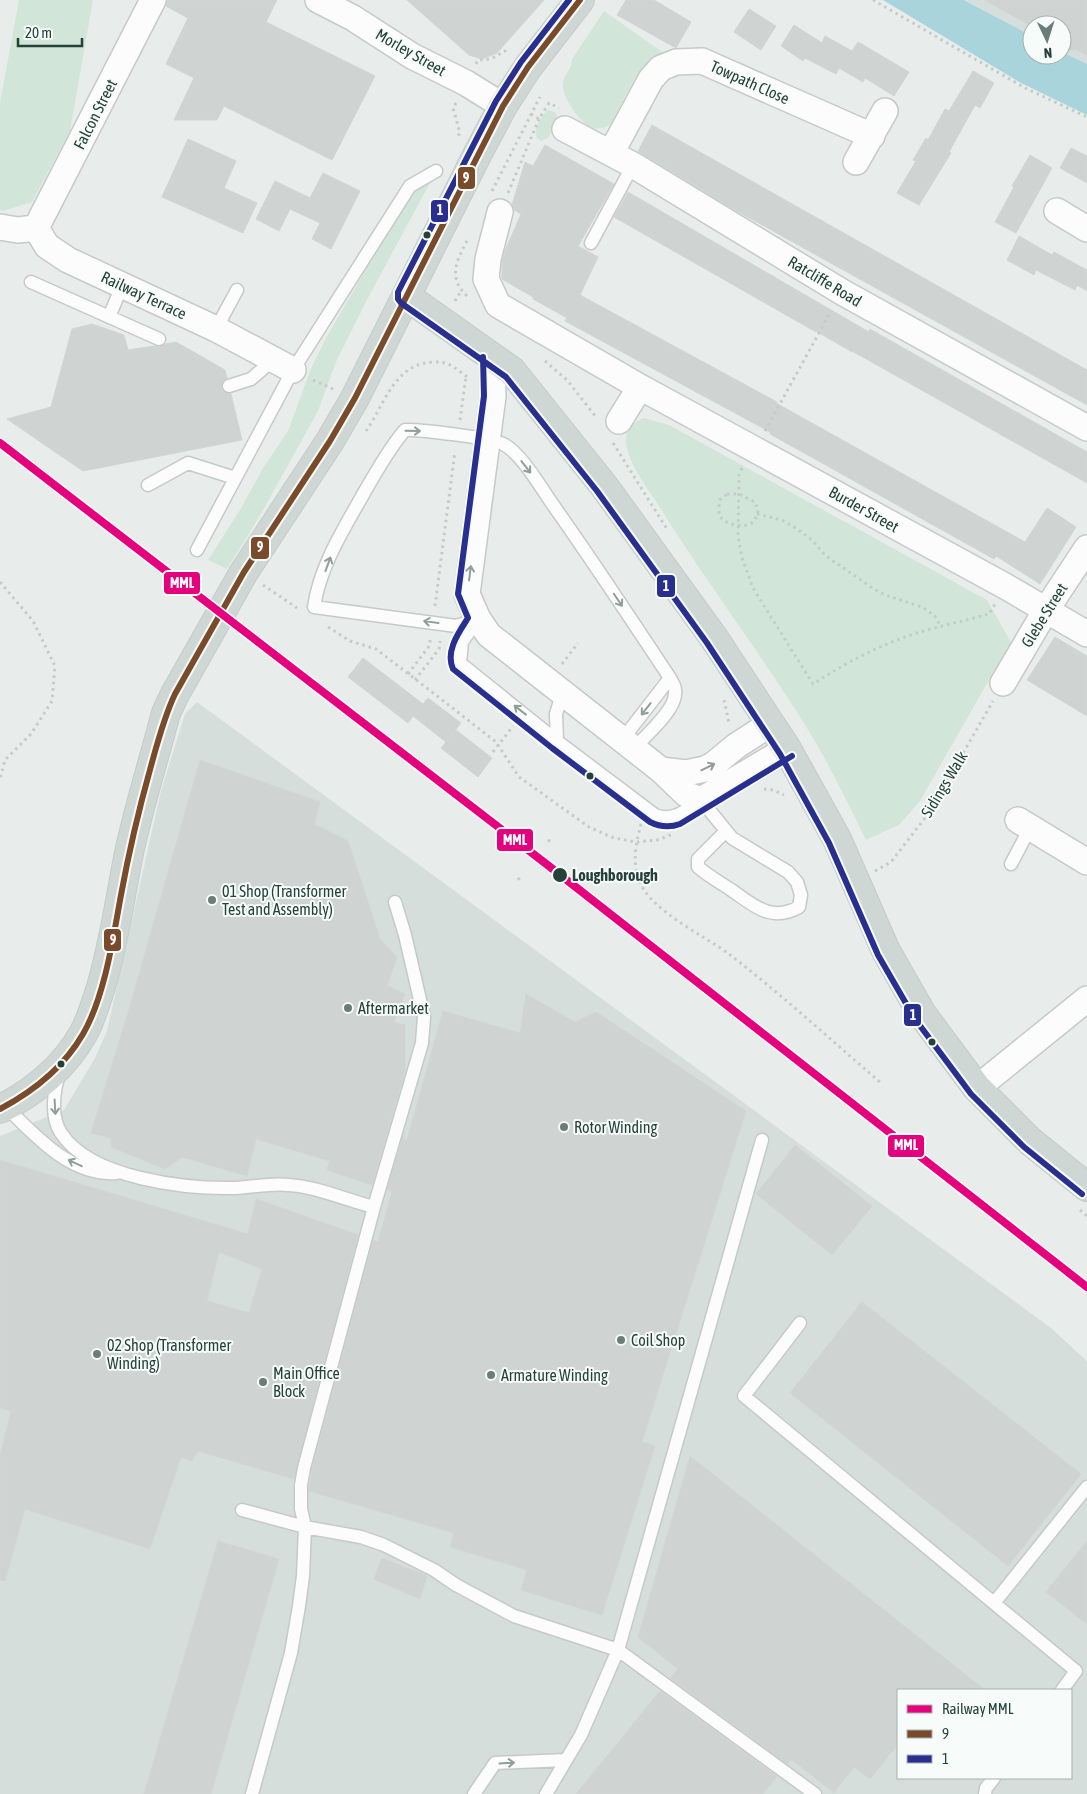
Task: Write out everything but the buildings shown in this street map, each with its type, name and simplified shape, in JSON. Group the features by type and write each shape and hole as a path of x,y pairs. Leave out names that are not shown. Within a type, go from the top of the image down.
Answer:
{"main road":[{"path":"3,1108 27,1095 48,1077 64,1060 84,1032 109,958 129,852 166,713 175,694 250,581 355,398 503,106 528,67 580,0"},
{"path":"406,296 512,371 604,486 714,638 787,749 837,839 886,951 922,1014 977,1088 1030,1141 1087,1187"}],"street":[{"name":"Morley Street","path":"318,0 353,18 412,56 466,83 503,106"},
{"name":"Falcon Street","path":"36,228 116,57 145,5"},
{"name":"Towpath Close","path":"611,153 652,79 661,68 676,62 702,61 872,136"},
{"path":"856,162 885,111"},
{"name":"Ratcliffe Road","path":"565,129 611,153 842,292 1087,428"},
{"path":"1057,211 1087,229"},
{"name":"Burder Street","path":"500,212 488,259 476,278 498,305 640,387 1005,586 1087,634"},
{"path":"0,227 18,230 36,228"},
{"name":"Railway Terrace","path":"36,228 47,246 68,260 216,329 291,369"},
{"path":"492,356 493,396 467,594 478,619 489,636 661,770 686,794 701,800 787,749"},
{"path":"619,421 640,387"},
{"name":"Glebe Street","path":"1003,683 1046,610 1087,548"},
{"path":"661,770 686,773 705,769 770,724"},
{"path":"1024,824 1087,862"},
{"path":"977,1088 1087,999"}],"lane":[{"path":"591,243 633,166"},
{"path":"197,550 291,369 410,186 436,171"},
{"path":"31,282 159,339"},
{"path":"109,317 122,286"},
{"path":"216,329 237,290"},
{"path":"229,386 291,369"},
{"path":"478,619 456,626 314,607 316,596 332,552 376,472 405,430 502,443 514,452 536,480 675,688 673,703 652,730 628,744"},
{"path":"148,485 188,463 235,478"},
{"path":"478,619 462,642 460,663 557,741 661,818 676,816 701,800 732,838 788,872 797,882 801,895 799,907 789,912 776,914 760,910 698,867 698,859 726,831"},
{"path":"628,744 670,678"},
{"path":"557,741 556,714 562,694"},
{"path":"1011,864 1024,824"},
{"path":"252,1794 291,1652 303,1576 305,1527 301,1509 304,1468 374,1207 422,1043 424,1017 395,902"},
{"path":"64,1060 54,1095 55,1115 60,1132 72,1146 93,1160 121,1173 168,1184 236,1188 273,1183 302,1186 374,1207"},
{"path":"3,1108 64,1158 92,1171 104,1174 121,1173"},
{"path":"546,1794 581,1735 618,1650 762,1140"},
{"path":"800,1323 744,1396 1076,1671 1063,1689"},
{"path":"994,1603 1087,1487"},
{"path":"242,1510 305,1527 361,1537 384,1545 434,1570 456,1585 514,1616 618,1650 814,1794"},
{"path":"474,1794 496,1763 566,1760"},
{"path":"985,1794 986,1788 993,1779"}],"path":[{"path":"873,0 1025,88 1087,117"},
{"path":"478,60 491,60 505,51"},
{"path":"453,108 460,133"},
{"path":"500,212 539,119"},
{"path":"842,292 764,433 739,474 738,536 742,558 753,588 813,684 841,666 891,642 941,626 989,614 1005,586"},
{"path":"394,384 408,369 432,361 447,363 474,382"},
{"path":"291,369 326,386"},
{"path":"408,674 430,645 466,376"},
{"path":"726,494 739,494 755,502 758,508 757,514 753,522 748,525 738,525 725,521 720,516 720,500 726,494"},
{"path":"757,514 782,520 796,528 812,540 826,556 874,589 885,595 922,607 935,616 941,626"},
{"path":"250,581 300,610"},
{"path":"0,582 33,620 55,666 52,701 31,734 5,760 0,779"},
{"path":"325,625 350,641 376,649 496,742 519,777 589,828 614,838 636,842 657,840 676,833"},
{"name":"Sidings Walk","path":"872,872 891,862 928,814 1003,683"},
{"path":"646,808 635,850 639,881 650,898 671,915 728,954 881,1082"},
{"path":"548,840 552,843"},
{"path":"518,878 522,882"}],"shaded area":[{"path":"965,0 1087,0 1087,64 1072,57 1072,15 1022,15 1022,31"},
{"path":"197,702 1051,1328 1087,1361 1087,1794 0,1794 0,1136 64,1110 95,1058 107,1031 161,791 185,714"}],"green space":[{"path":"19,0 93,0 70,131 32,202 3,211 0,210 0,103"},
{"path":"604,11 668,56 644,70 635,78 610,125 596,128 587,125 577,115 565,96 563,85 572,59"},
{"path":"548,110 555,112 558,119 548,138 541,141 537,138 536,131 540,119"},
{"path":"431,181 336,362 318,411 261,514 227,569 208,560 240,510 263,468 288,431 312,366 372,259 420,183"},
{"path":"644,418 669,425 987,600 1012,644 985,687 920,801 899,825 866,840 811,734 694,560 635,468 628,451 626,438 628,430 633,424"}],"water":[{"path":"883,0 964,0 1022,31 1022,65 1072,65 1072,57 1087,64 1087,115 1021,83"}],"rail line":[{"name":"MML","path":"0,443 545,863 1087,1287"}],"transit line":[{"name":"1","path":"569,0 521,62 496,101 398,292 398,299 506,377 597,491 707,643 780,754 829,843 878,955 915,1019 971,1094 1024,1147 1082,1194"},
{"name":"9","path":"0,1109 25,1094 47,1077 67,1057 91,1019 103,985 138,814 162,729 175,694 244,572 330,441 355,398 503,106 528,67 580,0"},
{"name":"1","path":"483,357 484,396 458,594 468,618 454,642 451,655 453,669 552,748 650,822 657,825 680,824 792,756"}],"place":[{"name":"Loughborough","path":"560,875"},
{"name":"01 Shop (Transformer Test and Assembly)","path":"212,900"},
{"name":"Aftermarket","path":"348,1008"},
{"name":"Rotor Winding","path":"564,1127"},
{"name":"Coil Shop","path":"621,1340"},
{"name":"02 Shop (Transformer Winding)","path":"97,1354"},
{"name":"Armature Winding","path":"491,1375"},
{"name":"Main Office Block","path":"263,1382"}]}
